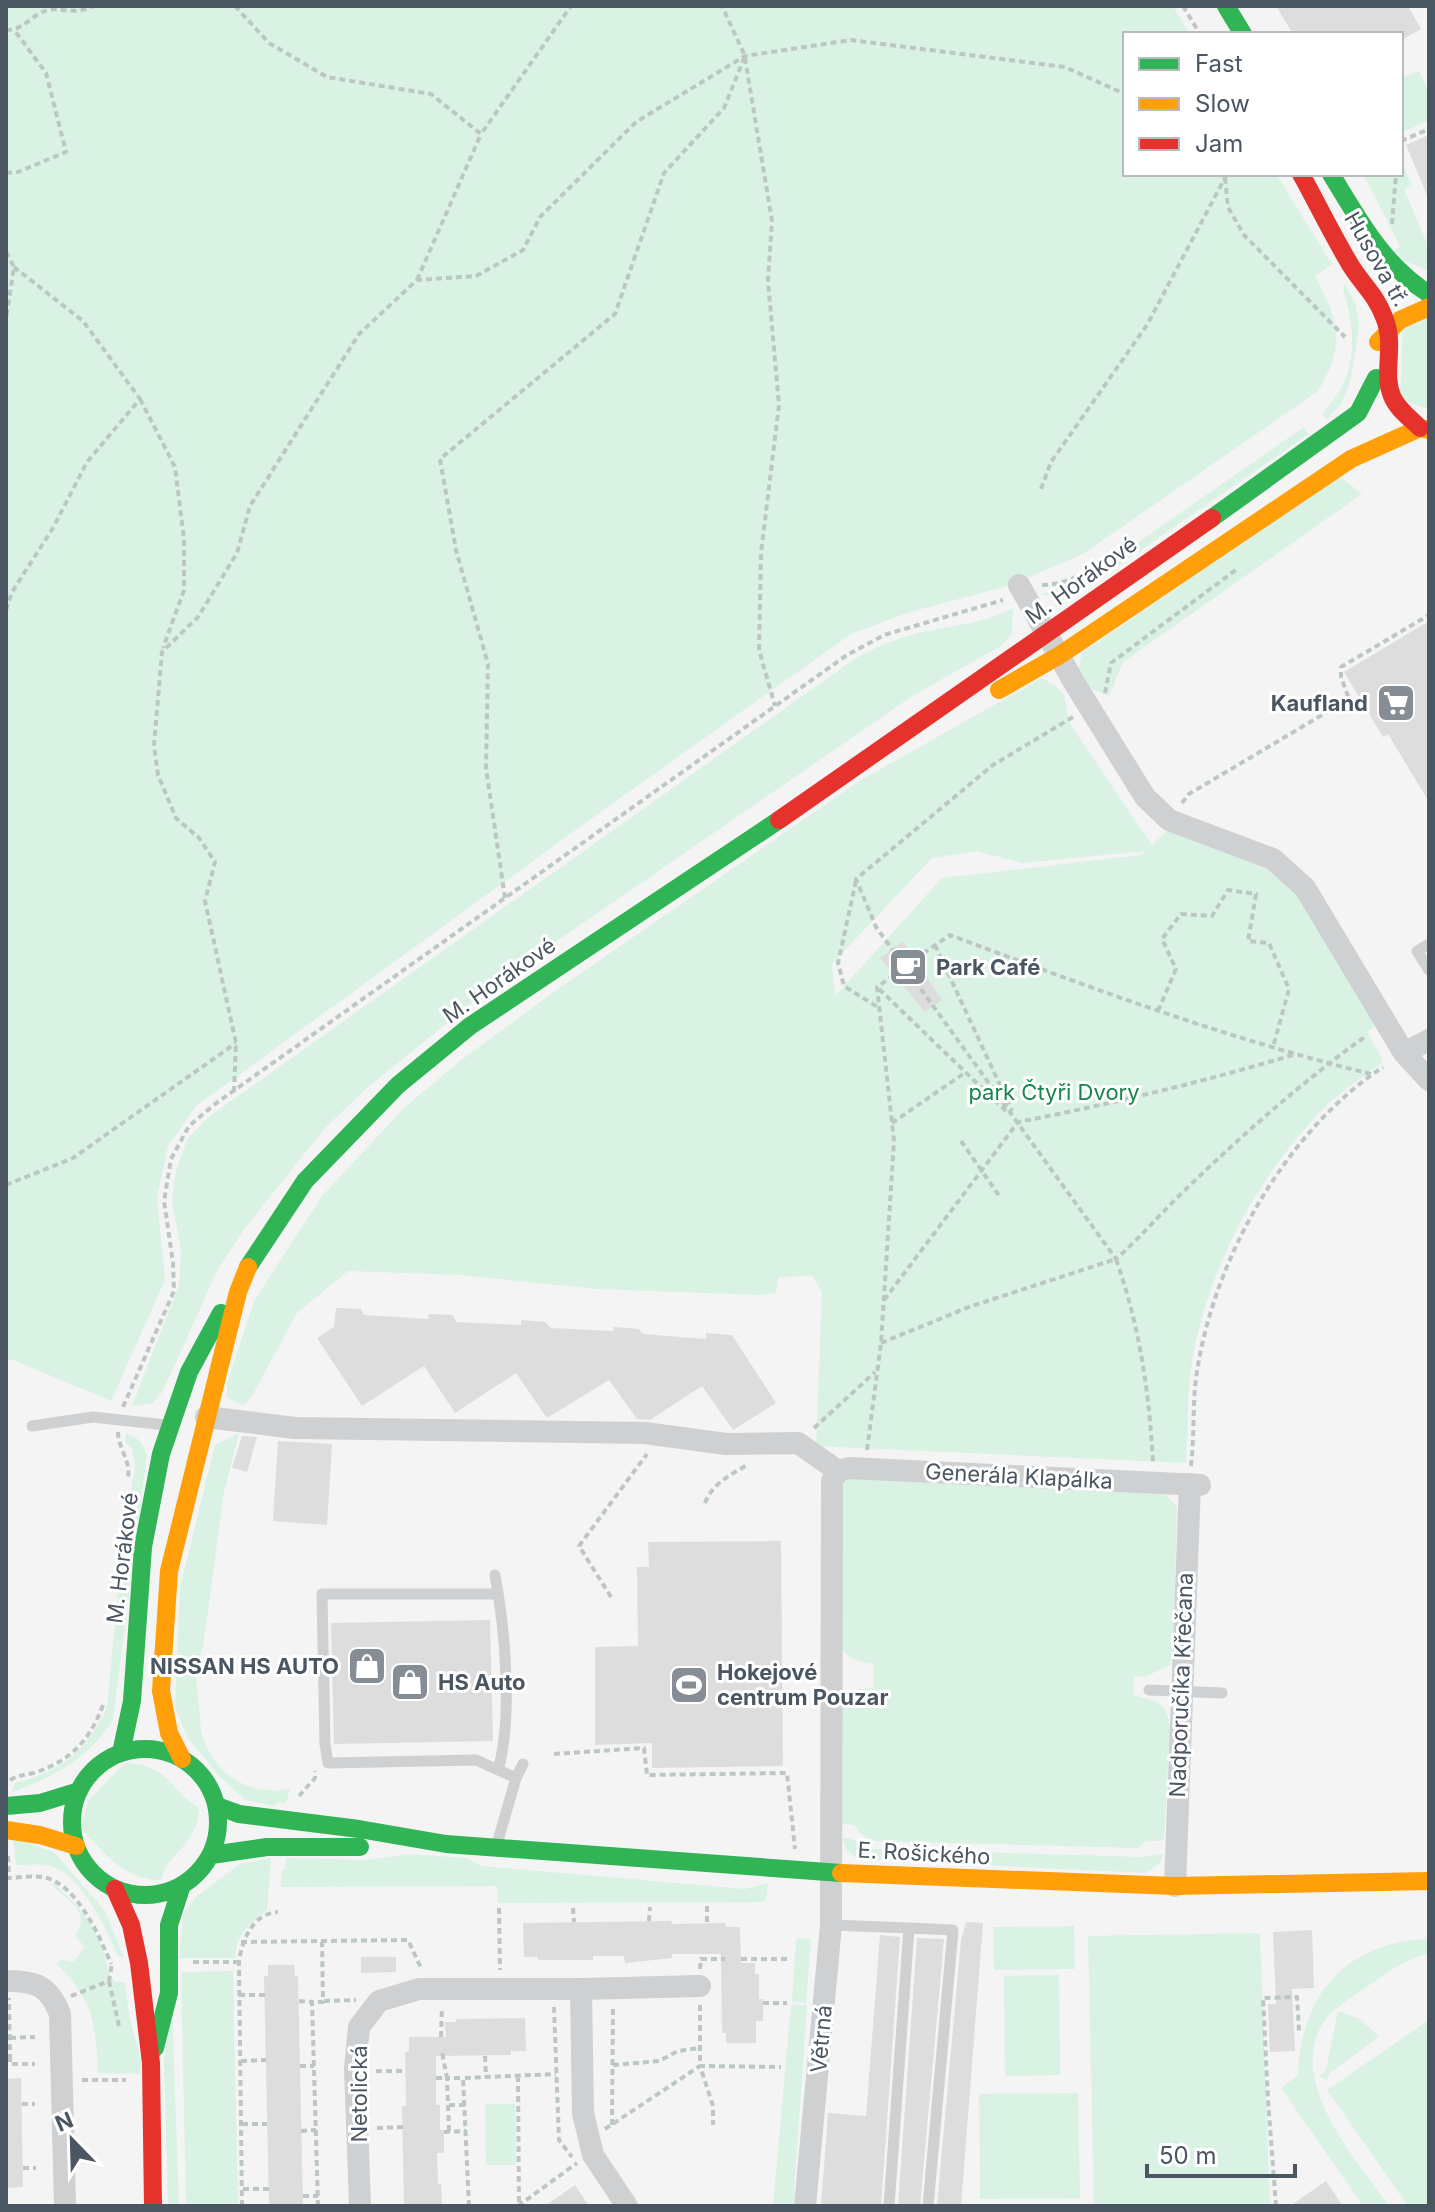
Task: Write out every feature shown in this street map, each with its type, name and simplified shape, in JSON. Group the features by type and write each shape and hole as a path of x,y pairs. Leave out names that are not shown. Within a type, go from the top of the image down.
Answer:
{"street":[{"path":"1213,20 1239,32"},
{"name":"Husova tř.","path":"1302,176 1361,280 1363,295 1382,328"},
{"name":"Husova tř.","path":"1332,176 1380,252 1408,283 1429,294"},
{"path":"1392,264 1429,278"},
{"path":"1341,427 1360,387 1364,359 1382,328 1404,304 1429,294"},
{"path":"1382,328 1429,307"},
{"path":"1341,427 1358,413 1376,378 1382,328"},
{"path":"1382,328 1391,337 1388,381 1398,407 1417,428"},
{"path":"1376,378 1384,410 1417,428"},
{"name":"M. Horákové","path":"121,1753 132,1701 143,1547 161,1454 189,1421 246,1270 305,1181 398,1085 470,1026 849,773 1341,427"},
{"name":"M. Horákové","path":"849,773 1060,655 1347,461 1360,445 1417,428"},
{"path":"1011,593 1047,634 1145,797 1169,820 1273,859 1305,888 1404,1053 1429,1080"},
{"path":"1404,1053 1429,1040"},
{"name":"M. Horákové","path":"182,1759 169,1733 161,1691 169,1571 189,1421 189,1372 215,1320 238,1292"},
{"path":"189,1421 295,1428 645,1433 726,1444 798,1443 838,1471"},
{"name":"Generála Klapálka","path":"838,1471 850,1468 1194,1479"},
{"name":"Větrná","path":"805,2206 831,1925 832,1481 838,1471"},
{"name":"Nadporučíka Křečana","path":"1175,1886 1181,1690 1194,1479"},
{"path":"163,1751 182,1759 204,1779 217,1806 219,1822 211,1855 199,1872 182,1885 161,1894 138,1895 115,1889 98,1879 85,1864 76,1846 73,1818 79,1791 89,1775 121,1753 163,1751"},
{"path":"6,1806 40,1803 79,1791"},
{"name":"E. Rošického","path":"217,1806 239,1814 496,1849 798,1871 1175,1886 1429,1881"},
{"path":"6,1830 40,1835 76,1846"},
{"name":"E. Rošického","path":"211,1855 243,1847 276,1844 329,1848 419,1840"},
{"path":"152,2071 169,1993 169,1925 182,1885"},
{"path":"115,1889 131,1925 139,1963 152,2071 153,2206"},
{"path":"8,1988 33,1981 54,1998 60,2014 63,2036 65,2206"},
{"name":"Netolická","path":"360,2206 355,2068 359,2027 379,2001 434,1983 581,1989 700,1986"},
{"path":"581,1989 583,2113 593,2155 627,2206"}],"lane":[{"path":"1429,944 1417,951 1429,970"},
{"path":"32,1426 93,1417 189,1421"},
{"path":"495,1575 503,1617 506,1744 498,1770"},
{"path":"498,1594 322,1594 325,1744 328,1763 476,1760 516,1778"},
{"path":"1149,1690 1222,1693"},
{"path":"496,1849 516,1778 523,1764"},
{"path":"831,1925 953,1930 928,2206"},
{"path":"889,2206 909,1928"}],"path":[{"path":"6,30 15,31 46,10 78,13 94,6"},
{"path":"235,6 269,43 327,77 431,94 481,134"},
{"path":"162,652 198,617 222,579 237,553 250,506 359,334 417,280 481,134 571,6"},
{"path":"722,6 745,56 772,221 768,281 779,405 761,553 759,650 775,706"},
{"path":"1183,6 1213,20"},
{"path":"6,173 18,172 66,152 46,73 15,31"},
{"path":"417,280 476,276 523,250 540,217 636,122 745,56 851,40 1065,67 1123,93"},
{"path":"505,898 486,768 488,664 456,550 440,459 615,314 664,173 724,108 745,56"},
{"path":"1403,140 1429,129"},
{"path":"1226,176 1228,207 1244,235 1345,337"},
{"path":"1041,489 1051,462 1147,325 1226,176"},
{"path":"1391,232 1396,176"},
{"path":"6,252 14,267 83,321 140,399 175,467 184,539 184,590 162,652 154,745 158,775 176,818 199,838 215,862 205,901 236,1043 234,1092"},
{"path":"6,319 14,267"},
{"path":"6,610 12,592 53,528 87,462 140,399"},
{"path":"1042,585 1058,585 1081,575 1136,538"},
{"path":"123,1407 174,1291 164,1201 171,1159 189,1126 847,655 884,635 1011,593"},
{"path":"1169,820 1189,794 1349,699 1341,677 1341,667 1429,615"},
{"path":"6,849 6,888"},
{"path":"856,879 838,963 844,986 879,1008"},
{"path":"1158,1011 1176,969 1162,939 1181,914 1212,916 1228,890 1256,894 1248,941 1269,943 1289,989 1273,1047"},
{"path":"876,927 1116,1259 1134,1318 1150,1397 1152,1462"},
{"path":"915,959 950,935 1158,1011 1293,1055 1371,1074"},
{"path":"935,945 1018,1122"},
{"path":"877,987 894,975"},
{"path":"868,1442 881,1343 894,1141 877,987"},
{"path":"877,987 1018,1122"},
{"path":"881,1343 969,1307 1116,1259 1185,1190 1327,1064 1366,1036"},
{"path":"6,1185 73,1158 236,1043"},
{"path":"884,1300 1018,1122 1126,1101 1293,1055"},
{"path":"1194,1479 1195,1385 1215,1292 1245,1227 1289,1158 1327,1111 1383,1067"},
{"path":"892,1123 966,1072"},
{"path":"961,1141 1000,1197"},
{"path":"118,1429 118,1439 129,1471 127,1485"},
{"path":"611,1597 579,1546 651,1448"},
{"path":"6,1785 16,1776 34,1773 79,1749 95,1727 105,1701"},
{"path":"554,1754 644,1748 647,1775 787,1773 798,1871"},
{"path":"290,1805 315,1778 315,1766"},
{"path":"8,1852 7,1878 46,1878 60,1886 95,1926 112,1964 109,1981 78,1995 54,1998"},
{"path":"707,1906 707,1924"},
{"path":"649,1921 650,1907"},
{"path":"573,1908 574,1922"},
{"path":"242,2206 241,1942 257,1921 278,1912"},
{"path":"241,1942 408,1940 434,1983 441,2037"},
{"path":"299,2001 323,2002 322,1942"},
{"path":"713,2125 713,2106 700,2066 701,1956 725,1959"},
{"path":"741,1959 791,1959"},
{"path":"179,1962 239,1962"},
{"path":"112,1964 125,1963"},
{"path":"8,1988 10,2064 35,2064"},
{"path":"612,2125 613,1988"},
{"path":"239,1995 265,1995"},
{"path":"1276,2206 1263,1998 1297,1997 1299,2031"},
{"path":"312,2002 318,2206"},
{"path":"554,2002 559,2140 577,2163"},
{"path":"763,2003 787,2003"},
{"path":"10,2038 35,2037"},
{"path":"612,2065 659,2061 678,2051 700,2048"},
{"path":"442,2052 449,2105 446,2131 466,2131"},
{"path":"485,2056 486,2077"},
{"path":"240,2061 266,2060"},
{"path":"300,2066 314,2066"},
{"path":"518,2206 577,2163 590,2140 700,2066 781,2067"},
{"path":"63,2081 152,2071"},
{"path":"368,2071 406,2071"},
{"path":"436,2078 556,2074"},
{"path":"518,2076 518,2206"},
{"path":"463,2078 469,2206"},
{"path":"22,2104 35,2104"},
{"path":"449,2105 465,2105"},
{"path":"241,2124 267,2124"},
{"path":"369,2128 403,2127"},
{"path":"301,2131 316,2130"},
{"path":"23,2168 36,2168"},
{"path":"242,2189 269,2189"},
{"path":"303,2196 318,2196"}],"green space":[{"path":"6,6 1173,6 1189,32 1123,32 1123,176 1277,176 1332,264 1315,276 1330,306 1336,333 1333,360 1318,391 1083,554 1008,586 910,612 851,634 196,1106 168,1146 157,1198 165,1280 111,1401 11,1359 6,1361"},
{"path":"1419,71 1429,92 1429,120 1403,132 1403,77"},
{"path":"1403,166 1412,186 1404,189 1429,248 1429,271 1405,261 1394,251 1400,246 1364,176 1403,176"},
{"path":"1345,284 1355,302 1359,326 1351,380 1341,404 1326,420 1323,414 1341,388 1352,352 1351,327 1343,289"},
{"path":"1429,314 1429,409 1400,400 1403,323"},
{"path":"1304,427 1309,434 1080,592 1060,599 1041,594 1069,586 1095,572"},
{"path":"1338,475 1362,494 1123,662 1109,696 1091,689 1078,673 1082,653"},
{"path":"1013,608 1012,634 1001,646 914,695 499,981 368,1087 325,1128 245,1228 217,1271 163,1391 153,1403 132,1406 179,1285 181,1251 172,1201 176,1171 187,1140 207,1118 856,658 900,638 978,621"},
{"name":"park Čtyři Dvory","path":"1042,678 1055,685 1064,695 1070,724 1152,845 1168,830 1268,868 1297,894 1375,1026 1367,1032 1382,1063 1331,1102 1299,1135 1255,1198 1219,1267 1196,1340 1189,1388 1186,1463 816,1446 822,1292 812,1276 779,1277 776,1293 759,1295 597,1289 460,1275 348,1271 297,1313 252,1396 243,1406 227,1397 227,1383 254,1301 322,1196 405,1107 461,1060 558,989 861,780","holes":["976,851 1023,863 1146,851 1142,855 942,878 835,996 832,964 932,858"]},
{"path":"126,1433 140,1441 147,1455 113,1719 105,1732 82,1755 41,1781 12,1792 15,1783 47,1772 72,1757 91,1735 107,1707 123,1539 135,1468 132,1449 125,1442"},
{"path":"239,1433 224,1492 197,1671 197,1690 202,1734 209,1752 217,1764 237,1781 261,1789 290,1789 286,1803 278,1802 274,1806 245,1800 220,1777 188,1738 175,1708 180,1588 215,1445"},
{"path":"852,1476 1154,1492 1165,1494 1177,1506 1173,1652 1170,1665 1147,1676 1134,1677 1133,1695 1163,1707 1170,1727 1164,1840 1145,1842 1138,1848 870,1841 854,1825 842,1824 842,1703 851,1692 873,1688 873,1664 851,1658 838,1641 842,1484"},
{"path":"125,1763 152,1768 199,1808 193,1831 161,1880 136,1875 116,1864 81,1829 88,1801"},
{"path":"13,1837 55,1853 105,1911 124,1958 117,1955 100,1919 83,1893 64,1873 45,1865 16,1865"},
{"path":"842,1838 872,1849 1142,1857 1164,1854 1160,1863 1145,1873 857,1859 847,1850"},
{"path":"410,1854 466,1858 482,1866 745,1889 768,1883 766,1901 763,1902 498,1903 497,1886 281,1887 281,1871 285,1868 286,1858 367,1860"},
{"path":"271,1858 267,1911 244,1931 235,1958 179,1958 183,1914 197,1896 240,1864"},
{"path":"51,1884 55,1884 68,1897 90,1924 115,1982 125,1982 129,2015 141,2060 140,2074 98,2073 94,2025 86,2001 56,1963 62,1960 73,1962 85,1947 75,1936 81,1920 70,1901"},
{"path":"1074,1926 1075,1969 994,1970 993,1927"},
{"path":"1260,1933 1270,2206 1094,2206 1088,1936"},
{"path":"798,1938 811,1939 806,2003 792,2001"},
{"path":"1429,1939 1429,1954 1401,1964 1341,2004 1326,2019 1315,2042 1313,2067 1318,2092 1329,2117 1389,2206 1363,2206 1281,2088 1298,2075 1308,2020 1319,1997 1334,1978 1352,1962 1374,1950 1400,1942"},
{"path":"233,1971 238,2206 186,2206 181,1972"},
{"path":"1059,1975 1060,2075 1005,2076 1004,1976"},
{"path":"791,2005 807,2005 793,2206 773,2206"},
{"path":"172,2006 179,2206 168,2206 164,2062"},
{"path":"1338,2011 1360,2019 1379,2037 1330,2073 1326,2080 1319,2076 1326,2070"},
{"path":"1429,2020 1429,2206 1408,2206 1327,2090"},
{"path":"1078,2093 1080,2198 980,2199 979,2094"},
{"path":"485,2104 515,2104 516,2165 486,2165"}],"building":[{"path":"1276,6 1408,6 1421,29 1403,39 1403,32 1292,32"},
{"path":"1429,135 1429,200 1406,145"},
{"name":"Kaufland","path":"1429,621 1429,802 1388,734 1383,737 1344,672"},
{"path":"903,941 942,1000 925,1012 880,958"},
{"path":"336,1308 361,1309 364,1315 428,1319 429,1314 453,1315 456,1322 521,1325 521,1320 545,1322 551,1328 613,1331 614,1327 639,1329 643,1334 706,1339 706,1333 732,1335 776,1403 733,1430 702,1386 650,1420 637,1419 609,1380 547,1418 516,1373 455,1413 424,1366 362,1406 317,1338 334,1327"},
{"path":"242,1436 257,1437 247,1472 232,1468"},
{"path":"278,1441 332,1444 327,1525 273,1521"},
{"name":"Hokejové centrum Pouzar","path":"781,1541 783,1766 652,1768 652,1743 595,1745 595,1647 638,1646 637,1567 649,1567 648,1542"},
{"name":"HS Auto","path":"490,1620 493,1741 334,1744 331,1623"},
{"path":"671,1921 672,1924 725,1923 726,1927 740,1927 741,1963 755,1963 755,1974 759,1974 759,1999 763,1999 763,2021 756,2021 756,2043 726,2043 726,2033 722,2033 721,1954 672,1954 672,1958 625,1963 624,1956 593,1956 593,1960 524,1957 523,1923"},
{"path":"966,1922 983,1923 961,2206 937,2206 961,1940"},
{"path":"1312,1930 1314,1988 1292,1989 1295,2051 1270,2052 1268,2004 1276,2004 1273,1932"},
{"path":"880,1935 900,1937 881,2206 821,2206 828,2113 866,2116"},
{"path":"917,1938 944,1939 920,2206 898,2206"},
{"path":"361,1957 396,1957 396,1972 361,1973"},
{"path":"268,1965 294,1965 295,1976 298,1976 303,2206 269,2206 264,1976 268,1976"},
{"path":"525,2018 526,2051 511,2051 511,2055 436,2056 436,2105 440,2105 440,2130 444,2130 444,2153 437,2153 442,2206 404,2206 402,2106 406,2106 405,2052 409,2051 409,2037 446,2037 445,2022 456,2022 456,2019"},
{"path":"21,2078 23,2187 6,2188 6,2079"},
{"path":"1326,2181 1343,2206 1290,2206"},
{"path":"575,2185 589,2206 545,2206"}],"traffic: fast":[{"path":"1226,6 1242,32"},
{"path":"1332,176 1362,225 1385,255 1429,294"},
{"path":"1212,518 1358,413 1376,378"},
{"path":"248,1267 305,1181 398,1085 470,1026 779,820"},
{"path":"121,1753 132,1701 143,1547 161,1454 189,1372 221,1313"},
{"path":"145,1749 173,1755 196,1771 212,1794 218,1822 212,1850 196,1873 173,1889 145,1895 117,1889 94,1873 78,1850 72,1822 78,1794 94,1771 117,1755 145,1749"},
{"path":"6,1806 40,1803 79,1791"},
{"path":"217,1806 239,1814 446,1844 841,1873"},
{"path":"211,1855 267,1847 360,1847"},
{"path":"155,2048 169,1993 169,1925 182,1885"}],"traffic: slow":[{"path":"1378,342 1400,320 1429,307"},
{"path":"999,690 1060,655 1351,459 1420,428 1429,430"},
{"path":"182,1759 169,1733 161,1691 169,1571 238,1292 248,1267"},
{"path":"6,1830 40,1835 76,1846"},
{"path":"841,1873 1175,1886 1429,1881"}],"traffic: jam":[{"path":"1302,176 1351,266 1381,309 1389,338 1389,387 1400,409 1420,428"},
{"path":"779,820 1212,518"},
{"path":"115,1889 131,1925 139,1963 151,2063 153,2206"}],"place":[{"name":"Kaufland","path":"1396,703"},
{"name":"Park Café","path":"908,967"},
{"name":"NISSAN HS AUTO","path":"367,1666"},
{"name":"HS Auto","path":"410,1682"},
{"name":"Hokejové centrum Pouzar","path":"689,1685"}]}
